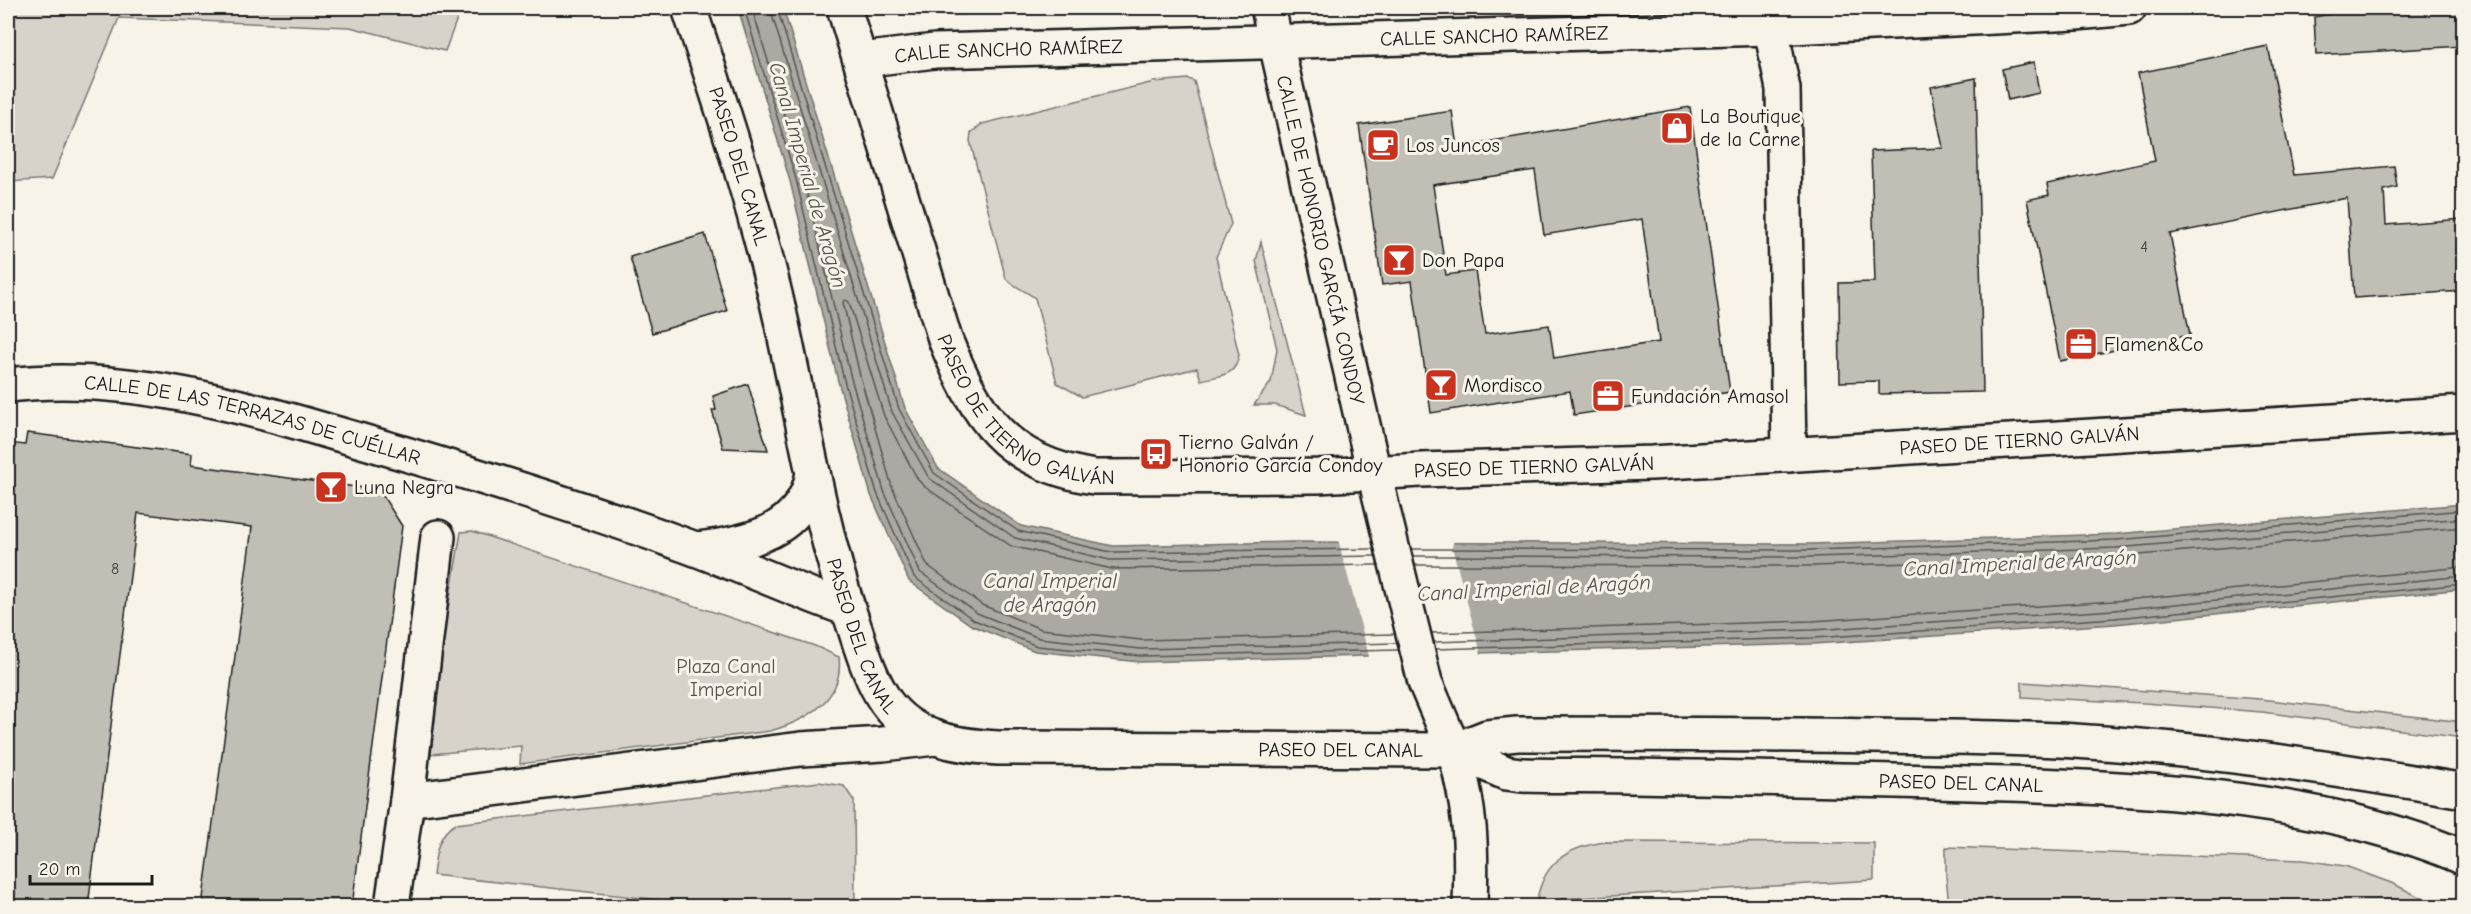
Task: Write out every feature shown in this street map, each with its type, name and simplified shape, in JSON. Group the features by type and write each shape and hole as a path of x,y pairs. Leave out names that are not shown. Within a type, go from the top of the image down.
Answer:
{"street":[{"name":"PASEO DEL CANAL","path":"688,8 734,143 782,322 813,473 848,609 865,659 887,703 912,727 935,738 955,744 991,747 1454,750 1487,737 1517,734 1742,734 2075,741 2211,752 2331,767 2463,791"},
{"name":"PASEO DE TIERNO GALVÁN","path":"844,8 945,339 972,395 998,433 1012,447 1029,458 1070,473 1094,477 1318,476 1652,463 2463,413"},
{"name":"CALLE DE HONORIO GARCÍA CONDOY","path":"1268,8 1374,473 1425,682 1454,750 1469,813 1472,854 1470,906"},
{"name":"CALLE SANCHO RAMÍREZ","path":"861,60 935,51 1276,43 1769,18 2076,13 2129,8"},
{"path":"1769,18 1783,89 1789,455"},
{"name":"CALLE DE LAS TERRAZAS DE CUÉLLAR","path":"8,385 105,384 161,390 265,413 454,468 698,549 848,609"},
{"name":"CALLE DE LAS TERRAZAS DE CUÉLLAR","path":"698,549 729,546 772,531 787,521 805,500 813,473"},
{"path":"392,906 438,537"},
{"path":"407,800 801,748 883,744 935,738"},
{"name":"PASEO DEL CANAL","path":"1454,750 1506,773 1522,774 1930,781 2134,789 2212,797 2280,806 2331,816 2383,829 2444,849 2463,858"}],"green space":[{"path":"8,8 461,8 445,51 350,27 119,18 52,179 8,182"},
{"path":"906,8 977,8 979,14 916,16"},
{"path":"1188,79 1194,81 1231,224 1216,257 1239,355 1237,362 1230,372 1220,376 1201,380 1197,368 1082,397 1057,383 1035,298 1006,279 970,141 971,133 982,124 1154,82"},
{"path":"1261,242 1306,415 1275,405 1254,405 1271,382 1277,349 1256,261"},
{"name":"Plaza Canal Imperial","path":"472,531 815,646 839,657 839,672 835,685 829,697 809,715 770,731 520,764 521,746 431,754 446,620 461,532"},
{"path":"2022,682 2260,699 2463,722 2463,738 2262,712 2022,697"},
{"path":"819,782 844,786 854,801 855,906 716,906 433,875 440,840 455,824"},
{"path":"1605,842 1874,843 1874,880 1561,899 1560,906 1536,906 1543,879 1557,860 1578,848"},
{"path":"1946,847 2303,860 2345,866 2394,884 2437,906 1949,905"}],"water":[{"name":"Canal Imperial de Aragón","path":"738,8 783,8 905,408 938,468 1021,526 1113,546 1293,542 1811,544 2116,534 2463,504 2463,589 2115,624 1813,644 1140,662 1035,651 971,625 909,581 871,495 838,381 790,181"}],"pier":[{"path":"1338,539 1454,540 1452,547 1482,657 1370,660"}],"building":[{"path":"2363,8 2463,8 2463,46 2316,55 2314,17"},
{"path":"2268,46 2294,175 2394,166 2397,187 2384,190 2386,225 2463,219 2463,291 2354,298 2347,198 2170,234 2190,335 2060,361 2027,200 2049,195 2047,184 2155,161 2138,73"},
{"path":"2034,62 2039,93 2008,100 2002,69"},
{"path":"1976,78 1983,392 1879,394 1879,381 1840,382 1839,283 1875,282 1871,151 1943,148 1931,87"},
{"path":"1690,107 1730,392 1574,415 1570,391 1431,413 1412,281 1382,285 1359,125 1452,111 1457,147","holes":["1535,170 1544,235 1642,219 1659,342 1554,358 1549,325 1485,334 1475,271 1446,275 1433,185"]},
{"path":"705,234 727,311 652,333 630,257"},
{"path":"748,384 768,450 723,448 712,410 716,410 713,396"},
{"path":"27,433 192,454 191,465 379,490 402,526 352,906 202,906 252,527 138,513 88,906 8,906 8,443 25,445"}],"place":[{"name":"La Boutique de la Carne","path":"1677,128"},
{"name":"Los Juncos","path":"1383,145"},
{"name":"Don Papa","path":"1399,260"},
{"name":"Flamen&Co","path":"2081,344"},
{"name":"Mordisco","path":"1441,385"},
{"name":"Fundación Amasol","path":"1608,396"},
{"name":"Tierno Galván / Honorio García Condoy","path":"1156,454"},
{"name":"Luna Negra","path":"331,487"}]}
